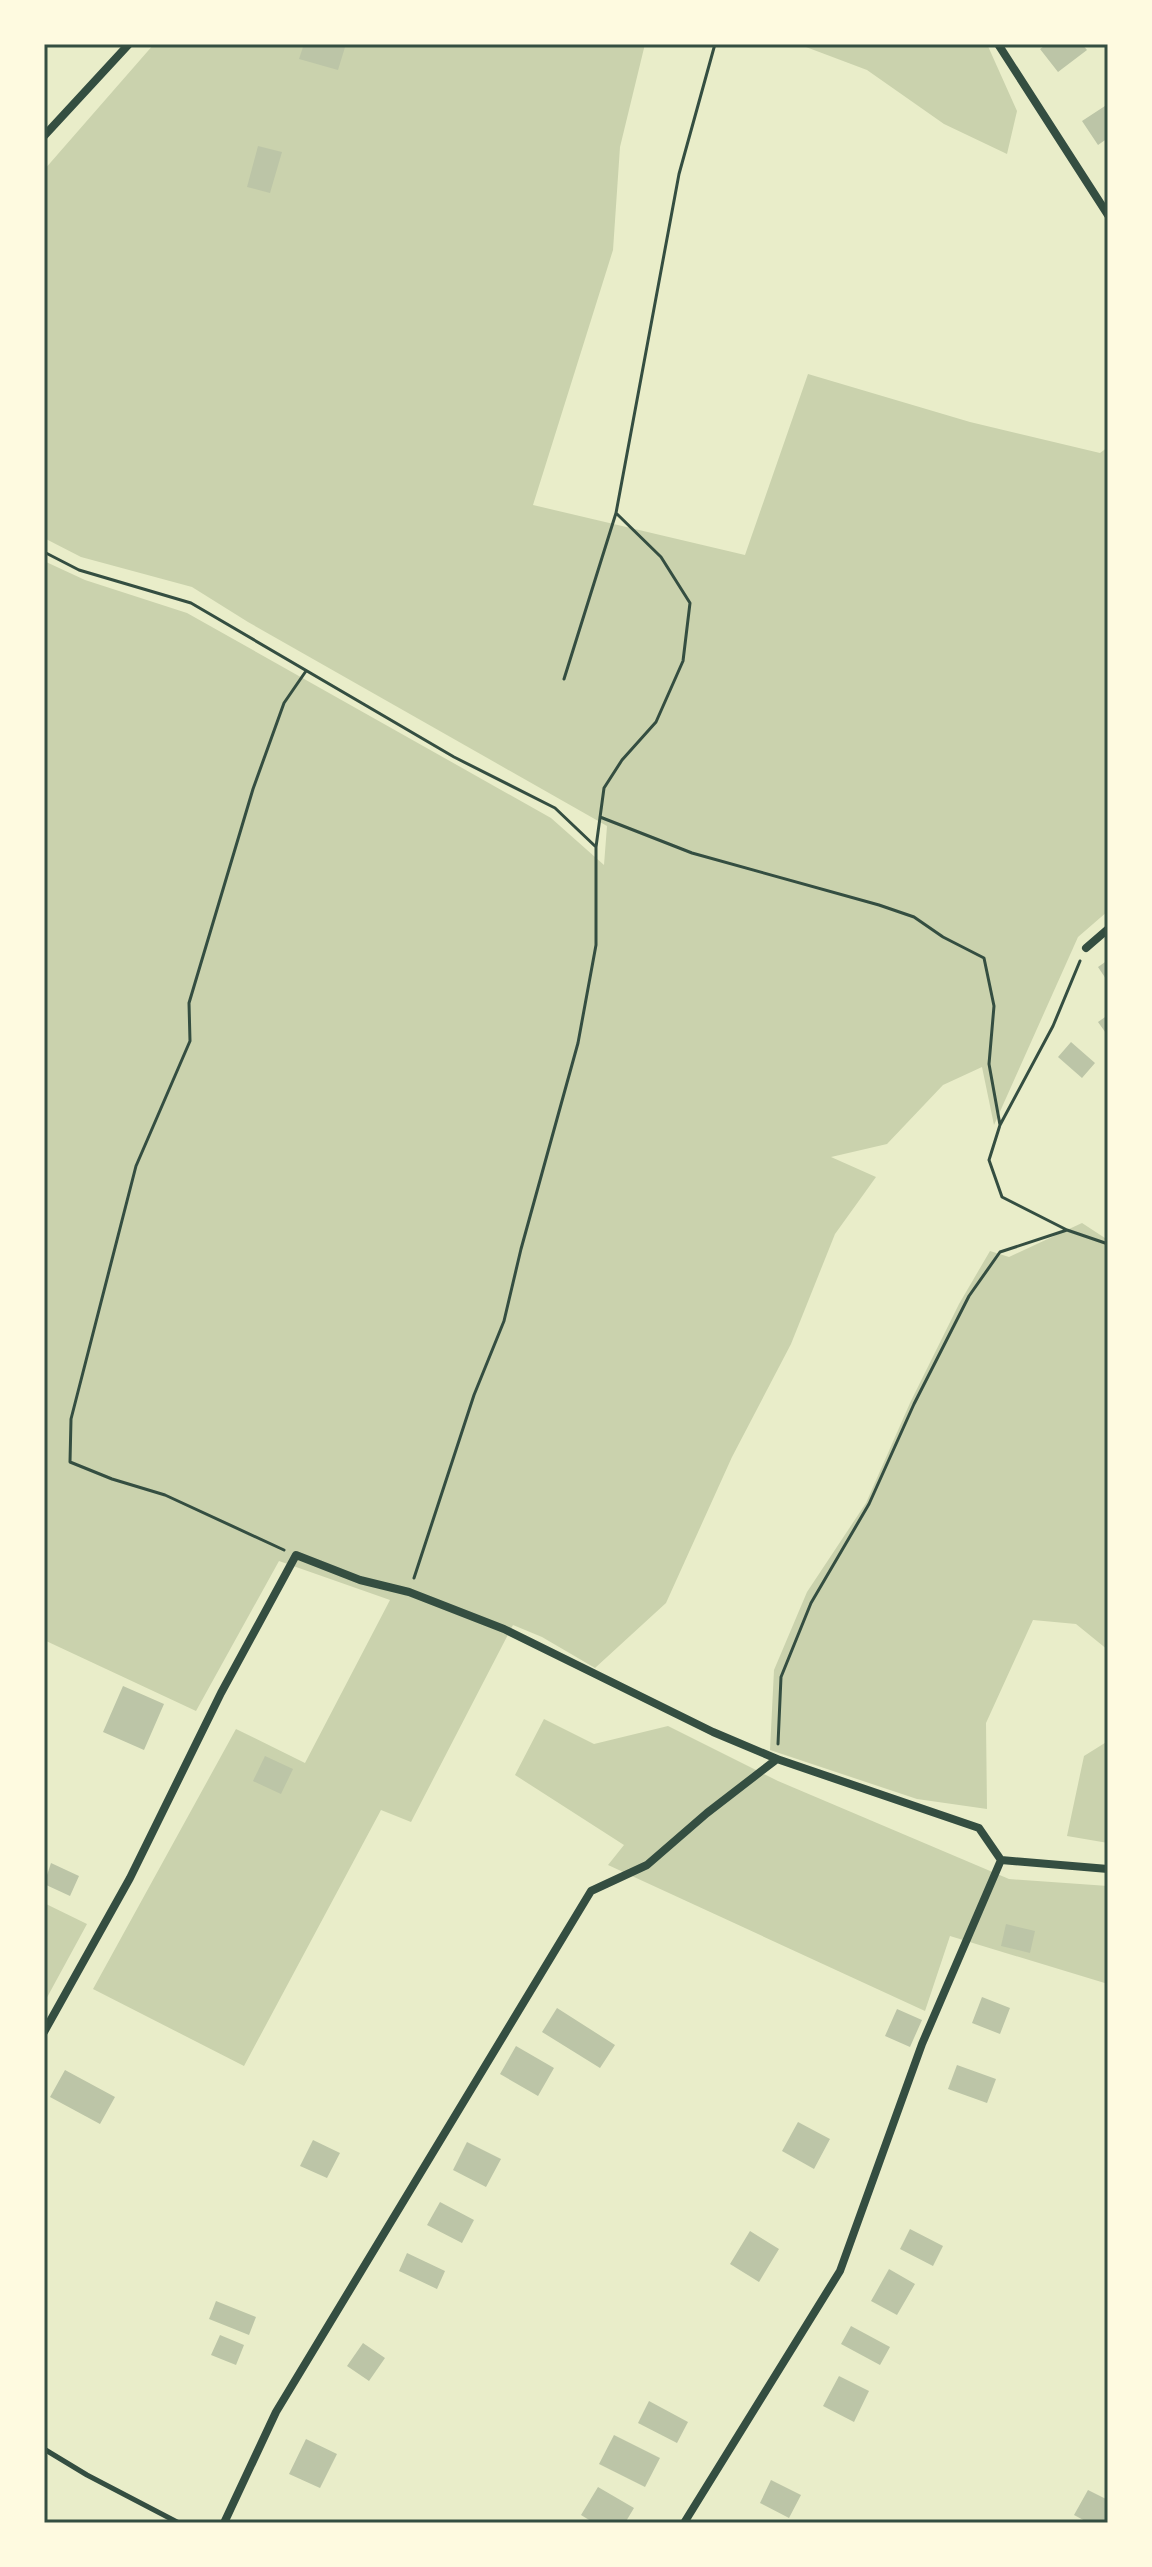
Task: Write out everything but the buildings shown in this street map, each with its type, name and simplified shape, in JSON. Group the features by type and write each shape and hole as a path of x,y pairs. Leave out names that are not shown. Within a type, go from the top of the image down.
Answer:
{"street":[{"path":"44,136 129,44"},
{"path":"998,44 1108,215"},
{"path":"1086,948 1108,929"},
{"path":"44,2032 130,1878 221,1693 296,1555 360,1580 409,1592 504,1629 713,1732 777,1759 979,1828 1001,1860"},
{"path":"224,2523 276,2412 591,1891 647,1865 777,1759"},
{"path":"1001,1860 1108,1869"},
{"path":"684,2523 840,2271 922,2044 1001,1860"}],"lane":[{"path":"44,2449 179,2523"}],"path":[{"path":"564,679 616,513 679,174 709,56 715,44"},
{"path":"409,1592 474,1395 504,1321 578,1043 596,945 596,847 604,788 622,760 656,722 683,661 690,603 661,557 616,513"},
{"path":"44,552 79,570 191,603 454,757 555,808 596,847"},
{"path":"296,1555 165,1495 70,1462 71,1419 136,1166 190,1041 189,1003 253,789 284,703 306,671"},
{"path":"600,817 692,853 914,917 943,937 984,958 994,1006 989,1064 1000,1125"},
{"path":"1086,948 1053,1026 1000,1125 989,1160 1002,1197 1067,1230 1108,1244"},
{"path":"777,1759 781,1677 811,1603 869,1504 914,1404 969,1296 1000,1252 1067,1230"}],"green space":[{"path":"154,44 645,44 620,147 613,250 533,505 745,555 808,374 970,422 1100,453 1108,447 1108,911 1078,937 994,1125 982,1067 943,1085 887,1144 831,1157 876,1177 835,1234 791,1344 732,1457 666,1603 595,1668 542,1637 513,1625 411,1822 381,1810 244,2066 93,1989 236,1729 305,1763 390,1600 279,1561 196,1711 44,1640 44,561 85,580 187,613 551,818 604,865 607,826 192,587 81,557 44,538 44,170"},
{"path":"798,44 987,44 1017,111 1007,154 944,124 867,70"},
{"path":"1082,1223 1108,1240 1108,1650 1076,1624 1033,1620 986,1723 987,1809 917,1799 770,1750 774,1670 807,1592 866,1503 910,1403 959,1304 990,1251 1009,1257"},
{"path":"544,1719 594,1744 668,1726 778,1781 1009,1879 1108,1886 1108,1984 950,1936 925,2011 608,1865 624,1845 515,1775"},
{"path":"1108,1741 1108,1843 1067,1836 1084,1756"},
{"path":"44,1903 87,1924 44,2003"}]}
